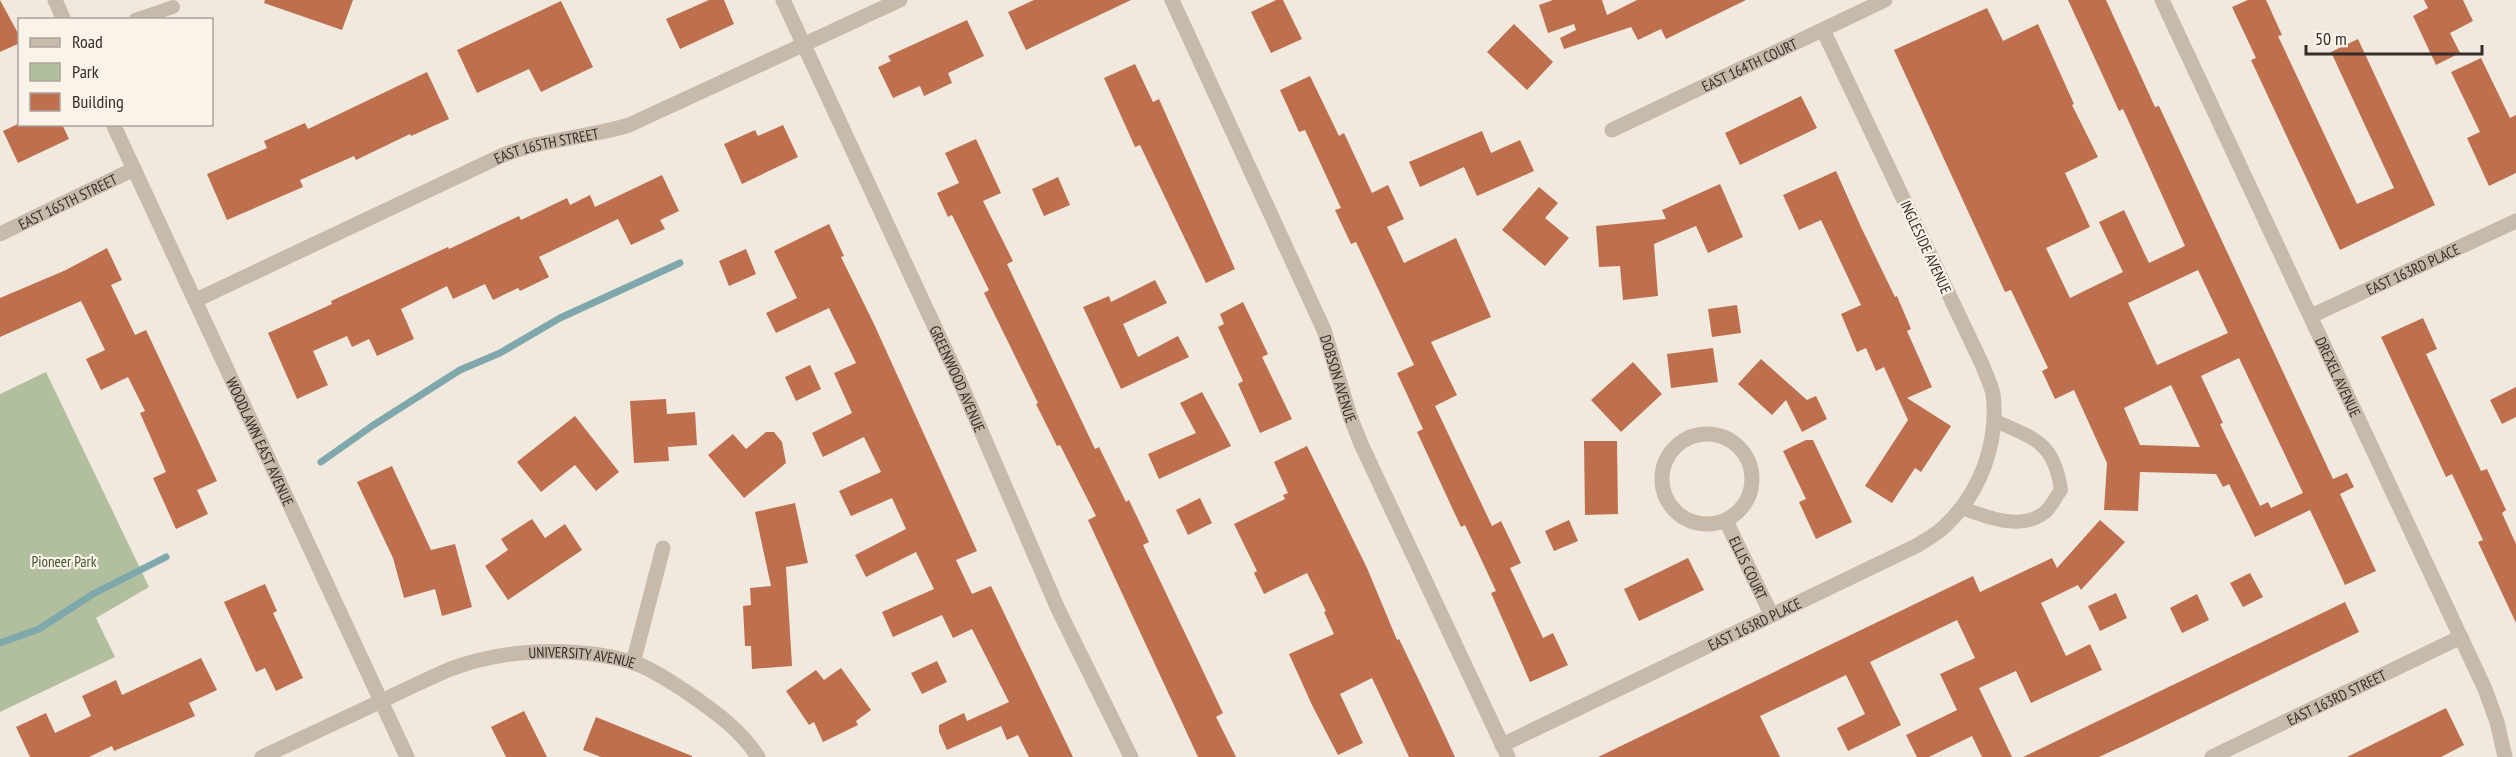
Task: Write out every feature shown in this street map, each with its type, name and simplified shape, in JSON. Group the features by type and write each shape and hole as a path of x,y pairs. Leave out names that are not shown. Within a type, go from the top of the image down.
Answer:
{"street":[{"path":"55,0 63,18"},
{"name":"GREENWOOD AVENUE","path":"783,0 974,414 1058,609 1131,757"},
{"name":"EAST 165TH STREET","path":"196,300 501,156 520,148 600,134 629,125 900,0"},
{"name":"DOBSON AVENUE","path":"1172,0 1324,330 1350,416 1361,444 1505,751"},
{"name":"EAST 164TH COURT","path":"1612,130 1886,0"},
{"name":"DREXEL AVENUE","path":"2162,0 2461,637 2489,700 2505,757"},
{"name":"INGLESIDE AVENUE","path":"1823,30 1982,364 1992,392 1994,420 1991,446 1982,472"},
{"name":"WOODLAWN EAST AVENUE","path":"113,126 407,757"},
{"name":"EAST 165TH STREET","path":"0,234 134,169"},
{"name":"EAST 163RD PLACE","path":"2311,316 2516,221"},
{"name":"ELLIS COURT","path":"1699,434 1714,434 1733,443 1748,459 1752,473 1752,488 1747,501 1738,513 1726,521 1711,525 1695,524 1681,517 1670,507 1663,492 1661,477 1664,462 1673,448 1685,439 1699,434"},
{"name":"EAST 163RD PLACE","path":"1505,751 1772,614 1918,545 1943,528 1962,508 1982,472"},
{"name":"ELLIS COURT","path":"1726,521 1772,614"},
{"path":"633,663 663,548"},
{"name":"EAST 163RD STREET","path":"2212,757 2461,637"},
{"name":"UNIVERSITY AVENUE","path":"262,757 450,670 484,660 519,654 556,652 590,655 633,663 670,682 730,724 758,757"}],"lane":[{"path":"142,18 172,9"},
{"path":"1962,508 1997,520 2024,521 2044,512 2061,490 2058,467 2043,444 1994,420"}],"green space":[{"name":"Pioneer Park","path":"46,372 149,587 96,618 115,657 0,712 0,394"}],"building":[{"path":"0,0 18,33 18,44 0,52"},
{"path":"265,0 353,0 342,30 264,3"},
{"path":"709,0 724,0 734,24 680,49 666,19"},
{"path":"1034,0 1131,0 1026,50 1008,12"},
{"path":"1276,0 1283,0 1302,39 1271,53 1251,12"},
{"path":"1553,0 1602,0 1607,15 1637,0 1746,0 1666,39 1661,29 1638,40 1631,27 1564,49 1560,38 1576,30 1574,24 1548,33 1539,5"},
{"path":"2068,0 2106,0 2155,107 2159,106 2333,479 2347,473 2354,487 2340,494 2376,571 2345,585 2310,510 2255,537 2229,484 2223,487 2216,474 2140,472 2138,511 2104,510 2107,463 2074,390 2055,399 2042,371 2048,368 2011,290 2005,292 1894,50 1987,8 2003,41 2038,24 2074,104 2072,105 2098,157 2065,173 2090,227 2046,248 2070,298 2123,272 2099,222 2124,210 2149,263 2185,246 2123,109 2119,111","holes":["2198,270 2228,333 2157,365 2128,303","2239,358 2303,493 2271,508 2268,502 2260,506 2220,424 2223,423 2201,376","2171,385 2200,447 2140,445 2124,408"]},
{"path":"2248,0 2266,0 2282,35 2278,36 2357,204 2394,188 2331,52 2358,39 2435,205 2340,250 2251,60 2256,58 2232,7"},
{"path":"2424,0 2463,0 2473,21 2450,33 2460,53 2436,65 2413,16 2428,8"},
{"path":"561,1 593,67 541,92 529,69 477,93 457,50"},
{"path":"967,20 984,56 948,73 952,83 924,96 920,86 893,98 878,67 891,61 888,56"},
{"path":"1514,24 1553,62 1527,90 1487,52"},
{"path":"2481,58 2510,118 2516,115 2516,173 2489,186 2467,138 2480,132 2451,72"},
{"path":"1135,64 1153,102 1159,99 1235,269 1206,283 1140,145 1135,147 1104,78"},
{"path":"427,72 449,119 411,136 410,134 356,160 354,156 300,180 303,187 227,220 207,174 267,148 264,141 305,123 308,129"},
{"path":"1310,76 1339,136 1344,133 1372,193 1388,185 1404,219 1387,227 1404,263 1456,238 1491,317 1431,342 1457,395 1435,406 1492,526 1501,521 1521,563 1510,568 1543,638 1553,633 1568,665 1530,682 1491,593 1496,591 1465,525 1461,527 1417,432 1423,429 1397,373 1414,365 1356,242 1351,244 1335,210 1341,208 1305,130 1299,132 1280,90"},
{"path":"1801,96 1817,128 1740,165 1725,133"},
{"path":"18,124 18,126 63,126 69,139 18,163 3,131"},
{"path":"783,125 798,157 742,184 724,144 755,130 758,136"},
{"path":"1482,131 1491,153 1520,140 1534,171 1477,196 1464,167 1420,187 1409,162"},
{"path":"976,139 1001,193 983,201 1013,261 1007,264 1095,449 1099,447 1126,502 1129,500 1149,542 1143,545 1223,713 1216,717 1236,757 1198,757 1088,520 1096,516 1036,404 1038,403 984,293 989,290 952,215 948,217 937,193 959,183 945,153"},
{"path":"1836,171 1895,297 1897,296 1911,329 1907,331 1932,387 1907,398 1951,426 1921,472 1915,468 1892,503 1865,486 1908,420 1884,367 1876,371 1866,348 1857,352 1841,314 1861,305 1821,220 1799,230 1783,195"},
{"path":"662,175 679,211 660,220 665,229 631,245 618,219 539,257 549,277 520,291 518,288 493,300 485,284 453,299 447,286 401,309 414,339 377,356 369,339 352,347 347,336 313,351 328,385 297,399 268,333 332,304 331,301 519,216 521,220 567,198 570,205 590,195 595,207"},
{"path":"1058,177 1070,205 1044,216 1032,189"},
{"path":"1720,184 1743,237 1708,253 1696,226 1654,244 1658,296 1623,300 1620,266 1599,267 1596,226 1666,219 1662,210"},
{"path":"1539,187 1558,203 1545,218 1569,238 1545,266 1502,230"},
{"path":"829,224 844,256 841,257 874,324 977,551 956,560 972,594 991,586 1073,757 1029,757 1018,735 1007,740 1001,726 947,750 939,732 939,725 964,713 967,721 1009,702 972,629 953,638 942,615 893,637 882,612 934,589 916,552 866,577 855,555 906,529 892,498 851,516 839,491 881,472 864,437 823,457 812,433 852,413 834,373 856,363 829,308 776,333 766,313 797,298 774,251"},
{"path":"107,248 122,280 111,285 135,335 146,330 217,481 197,490 208,514 176,529 153,478 166,472 140,413 145,411 128,377 101,390 86,359 105,350 81,301 0,337 0,298 66,270"},
{"path":"746,249 756,274 729,286 719,261"},
{"path":"1155,280 1167,303 1123,324 1138,357 1178,336 1189,357 1121,389 1083,307 1109,296 1111,302"},
{"path":"1243,302 1268,354 1262,357 1292,419 1260,433 1238,384 1243,381 1218,327 1224,324 1220,314"},
{"path":"1737,305 1741,333 1712,337 1708,309"},
{"path":"2423,318 2437,349 2426,354 2481,471 2487,469 2506,510 2502,513 2516,544 2516,623 2478,542 2483,540 2452,474 2446,477 2381,337"},
{"path":"1713,348 1718,382 1671,388 1667,354"},
{"path":"1761,359 1807,400 1816,396 1827,419 1802,432 1786,400 1772,415 1738,384"},
{"path":"1633,362 1662,394 1621,432 1591,400"},
{"path":"810,365 821,389 796,401 785,377"},
{"path":"2516,387 2516,417 2502,424 2490,400"},
{"path":"1202,392 1231,446 1159,479 1148,454 1196,433 1180,403"},
{"path":"666,399 667,414 695,412 697,445 668,447 669,461 634,463 630,401"},
{"path":"575,416 619,472 596,491 575,465 541,492 517,462"},
{"path":"766,432 774,432 782,442 786,463 744,498 708,455 733,434 746,449"},
{"path":"1806,440 1813,440 1852,522 1816,539 1799,502 1806,499 1783,451"},
{"path":"1584,441 1617,441 1618,514 1585,515"},
{"path":"1307,446 1367,568 1397,640 1399,639 1455,757 1409,757 1372,678 1340,694 1363,743 1338,755 1312,705 1289,654 1334,634 1324,612 1326,611 1307,573 1264,594 1254,573 1257,571 1234,524 1285,499 1283,495 1288,493 1274,462"},
{"path":"392,466 431,550 455,544 472,607 442,616 435,589 404,598 393,558 357,482"},
{"path":"1200,498 1212,523 1188,535 1176,510"},
{"path":"795,503 808,563 786,567 792,666 752,669 751,646 745,646 743,606 751,605 750,588 771,586 755,512"},
{"path":"532,519 545,538 565,524 582,550 508,600 485,566 508,550 501,539"},
{"path":"1569,520 1578,541 1554,551 1545,531"},
{"path":"2100,520 2125,542 2081,590 2078,585 2041,603 2066,656 2090,644 2102,670 2031,703 2016,671 1979,688 2012,757 1982,757 1972,736 1929,757 1917,757 1906,735 1957,710 1940,674 1975,658 1957,620 1870,662 1901,725 1848,751 1837,728 1865,714 1846,675 1760,716 1780,757 1598,757 1973,576 1980,592 2052,558 2057,568"},
{"path":"1688,558 1704,590 1639,621 1624,589"},
{"path":"2250,573 2263,597 2243,607 2230,583"},
{"path":"265,584 277,611 273,613 303,678 276,691 265,668 256,672 224,602"},
{"path":"2116,593 2127,618 2100,631 2088,606"},
{"path":"2197,594 2209,620 2182,633 2170,608"},
{"path":"2345,602 2359,632 2140,738 2099,757 2023,757"},
{"path":"201,658 217,690 189,703 195,716 114,751 112,746 89,757 30,757 16,727 46,713 55,733 91,716 82,696 116,680 122,695"},
{"path":"937,661 947,682 922,694 911,673"},
{"path":"841,668 871,710 856,721 858,725 823,742 814,722 809,725 786,691 816,670 824,680"},
{"path":"2446,708 2464,745 2441,757 2347,757"},
{"path":"524,711 547,757 506,757 491,727"},
{"path":"596,717 692,757 601,757 583,750"}],"waterway":[{"path":"321,462 372,426 460,370 500,353 560,318 680,263"},
{"path":"0,643 39,629 93,594 166,557"}]}
